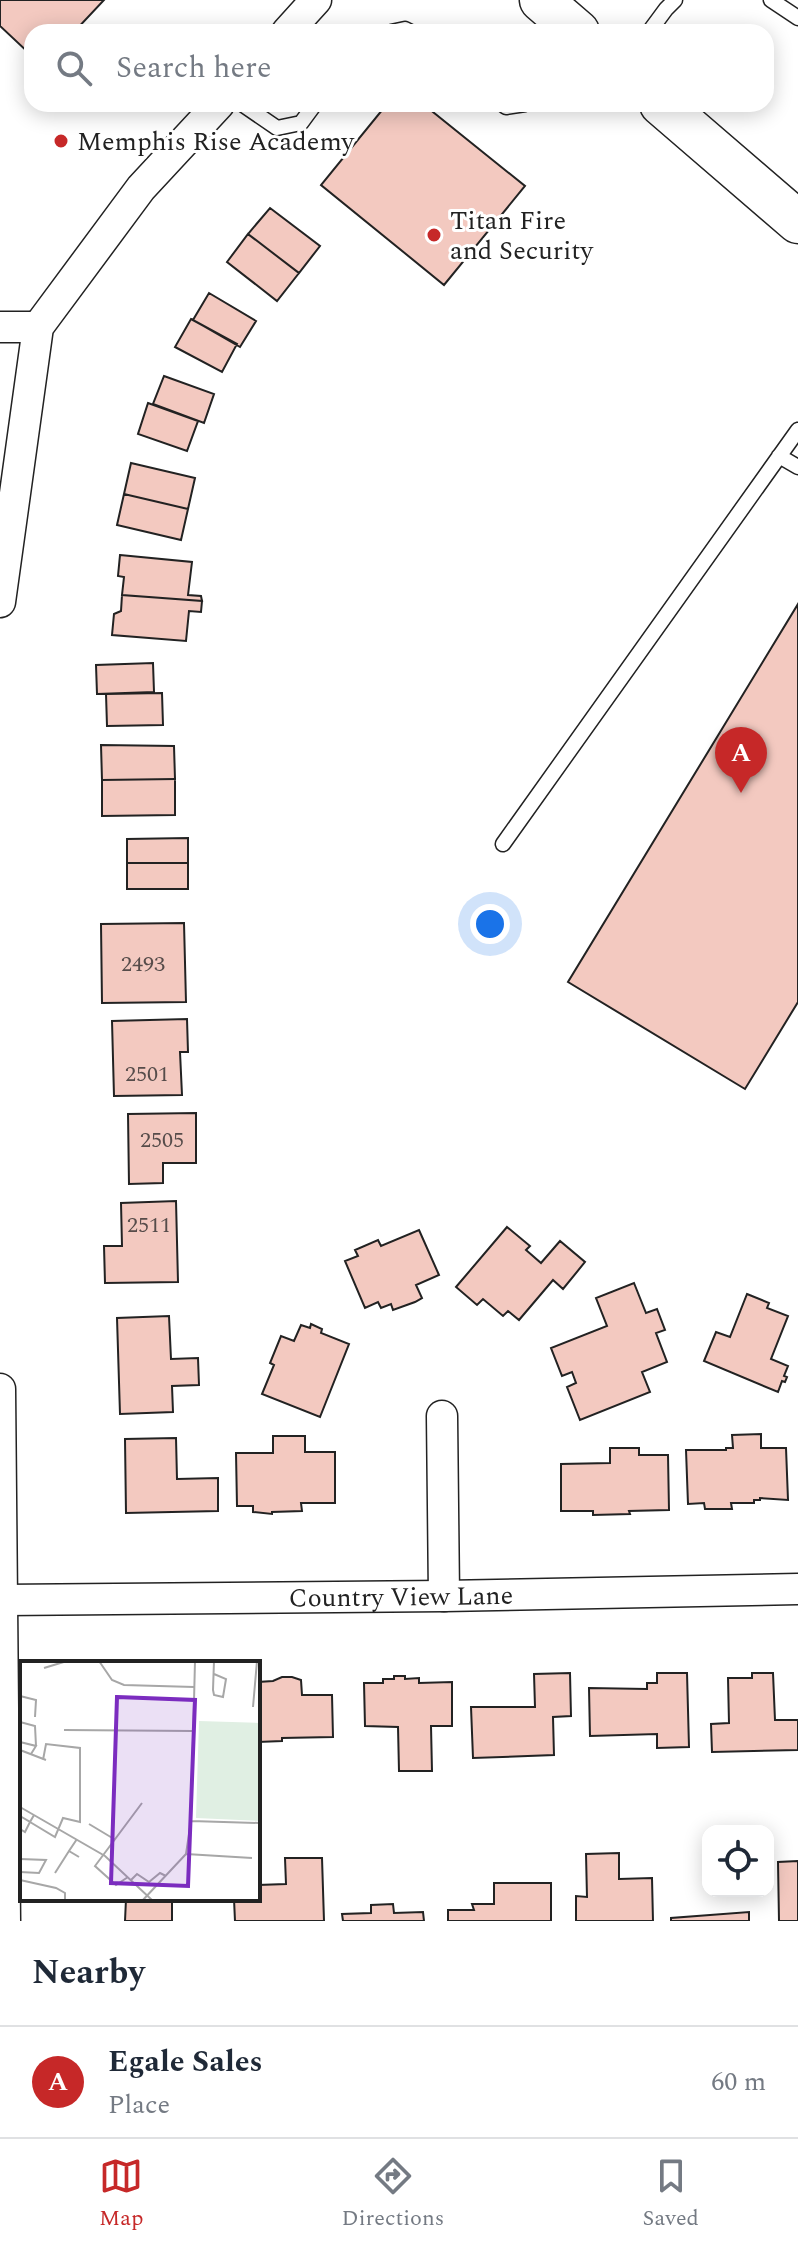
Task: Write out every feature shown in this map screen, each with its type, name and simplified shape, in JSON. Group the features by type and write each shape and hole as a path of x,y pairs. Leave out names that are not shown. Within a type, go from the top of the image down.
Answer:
{"main road":[{"path":"541,0 569,24"},
{"path":"670,112 798,222"}],"street":[{"path":"294,24 316,0"},
{"path":"0,602 38,327 141,188 212,112"},
{"path":"0,327 38,327"},
{"path":"0,1389 5,1921"},
{"path":"442,1416 444,1596"},
{"name":"Country View Lane","path":"3,1600 798,1589"}],"lane":[{"path":"655,24 675,0"},
{"path":"771,0 798,18"},
{"path":"254,112 277,128 301,123 309,112"},
{"path":"503,844 798,430"},
{"path":"779,456 798,467"}],"building":[{"path":"0,0 104,0 82,24 24,24 24,48 0,26"},
{"name":"Titan Fire and Security","path":"380,112 433,112 525,186 444,285 321,185"},
{"path":"270,208 320,246 299,273 248,234"},
{"path":"248,234 299,273 277,301 227,262"},
{"path":"209,293 256,321 240,347 193,320"},
{"path":"191,319 237,344 222,372 175,347"},
{"path":"164,376 214,394 204,423 153,404"},
{"path":"148,403 198,421 187,451 138,434"},
{"path":"131,463 195,478 188,509 124,494"},
{"path":"124,494 188,509 181,540 117,525"},
{"path":"120,555 192,562 188,595 201,596 202,601 122,595 124,577 118,576"},
{"path":"122,595 202,601 201,612 189,611 186,641 112,635 114,614 121,611"},
{"path":"798,604 798,1002 745,1089 568,982"},
{"path":"153,663 154,692 97,694 96,665"},
{"path":"162,693 163,725 107,726 106,694"},
{"path":"101,745 174,746 175,779 102,780"},
{"path":"175,779 175,815 102,816 102,780"},
{"path":"188,838 188,863 127,863 127,839"},
{"path":"127,863 188,863 188,889 127,889"},
{"path":"184,923 186,1002 102,1003 101,924"},
{"path":"187,1019 188,1052 180,1052 182,1095 114,1096 112,1021"},
{"path":"196,1113 196,1163 163,1163 163,1183 129,1184 128,1114"},
{"path":"176,1201 178,1282 105,1283 104,1246 122,1246 121,1203"},
{"path":"507,1227 530,1246 526,1250 541,1263 560,1241 585,1262 563,1289 553,1280 519,1320 508,1311 503,1316 483,1299 477,1305 456,1287"},
{"path":"419,1230 439,1275 416,1285 422,1298 415,1302 393,1310 391,1304 381,1308 378,1302 365,1308 345,1261 358,1256 355,1250 378,1240 381,1246"},
{"path":"634,1283 646,1313 657,1309 665,1330 656,1333 667,1362 642,1372 650,1392 580,1420 567,1387 576,1383 572,1372 562,1376 551,1348 607,1326 596,1298"},
{"path":"747,1294 769,1303 767,1308 788,1316 771,1359 788,1366 784,1376 787,1377 778,1392 704,1361 716,1332 730,1337"},
{"path":"169,1316 171,1359 198,1358 199,1385 172,1386 173,1412 120,1414 117,1318"},
{"path":"311,1324 322,1329 321,1333 349,1344 320,1417 262,1394 281,1336 294,1341 301,1325 310,1328"},
{"path":"761,1434 761,1448 786,1448 788,1500 760,1498 754,1503 731,1503 732,1509 705,1509 704,1503 688,1504 686,1450 726,1450 733,1448 732,1435"},
{"path":"273,1436 305,1436 305,1452 335,1452 335,1503 301,1503 302,1511 272,1514 253,1512 253,1506 237,1506 236,1453 273,1453"},
{"path":"176,1438 177,1479 218,1478 218,1511 126,1513 125,1439"},
{"path":"610,1448 639,1448 639,1455 668,1455 669,1510 593,1515 593,1511 561,1511 561,1464 610,1463"},
{"path":"570,1673 571,1716 553,1717 554,1755 473,1758 471,1707 535,1707 534,1674"},
{"path":"657,1673 687,1673 689,1747 657,1748 657,1734 590,1736 589,1688 647,1689 647,1683 657,1683"},
{"path":"752,1673 773,1673 775,1720 798,1720 798,1750 712,1752 711,1724 729,1723 728,1678 752,1678"},
{"path":"394,1676 419,1678 419,1683 452,1682 452,1726 431,1726 432,1771 399,1771 398,1727 365,1726 364,1683 383,1683 383,1679 394,1679"},
{"path":"292,1677 301,1680 302,1695 332,1695 333,1737 282,1738 282,1741 260,1742 260,1682"},
{"path":"619,1853 619,1879 652,1878 653,1921 576,1921 576,1896 587,1897 586,1854"},
{"path":"285,1858 322,1858 324,1921 235,1921 234,1901 260,1901 260,1885 286,1884"},
{"path":"798,1861 798,1921 779,1921 778,1862"},
{"path":"494,1883 551,1883 551,1921 448,1921 448,1910 474,1910 472,1904 494,1904"},
{"path":"126,1901 172,1901 172,1921 125,1921"},
{"path":"393,1904 394,1913 423,1912 424,1921 343,1921 342,1914 371,1913 371,1905"},
{"path":"749,1912 749,1921 671,1921 671,1918"}],"place":[{"name":"Memphis Rise Academy","path":"61,141"},
{"name":"Titan Fire and Security","path":"434,235"},
{"name":"Egale Sales","path":"741,793"}]}
